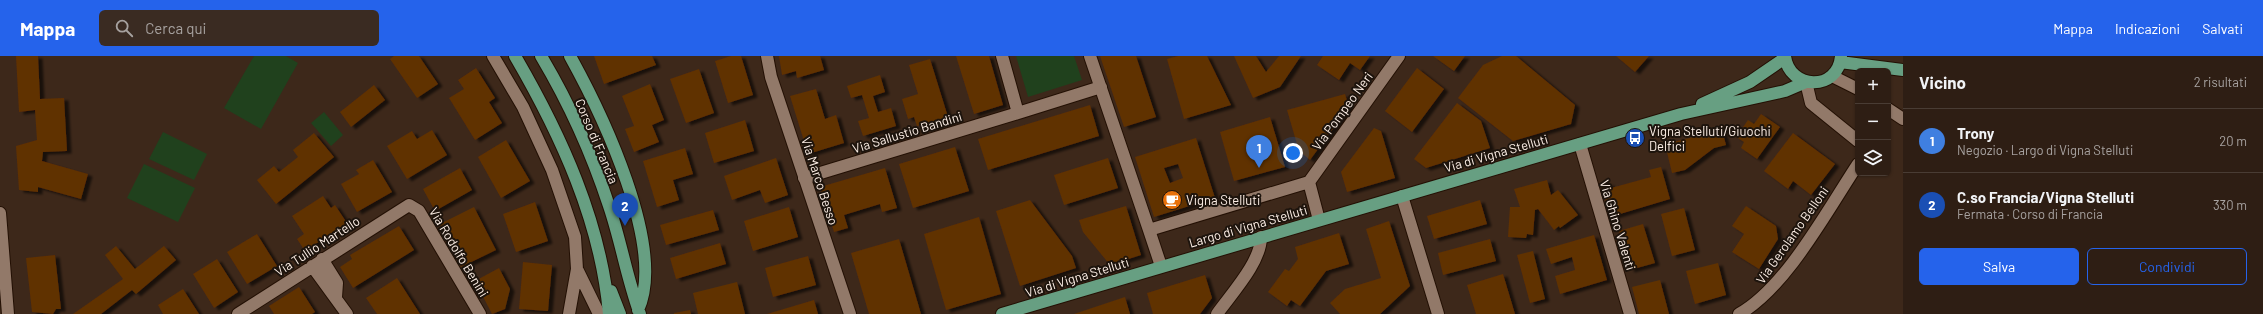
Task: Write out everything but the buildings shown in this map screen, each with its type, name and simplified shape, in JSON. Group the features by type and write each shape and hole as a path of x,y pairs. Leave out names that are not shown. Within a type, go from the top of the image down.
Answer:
{"main road":[{"path":"515,56 546,112 574,176 592,226 606,281 610,314"},
{"name":"Corso di Francia","path":"541,56 578,128 597,173 609,206 639,312"},
{"name":"Corso di Francia","path":"570,56 613,146 636,209 646,267 644,293 639,312"},
{"path":"1784,57 1793,75 1806,82"},
{"name":"Via di Vigna Stelluti","path":"1682,114 1750,82 1784,57"},
{"path":"1832,76 1841,59 1903,70"},
{"name":"Via di Vigna Stelluti","path":"1319,220 1682,114 1785,91 1806,82 1819,83 1832,76"},
{"name":"Largo di Vigna Stelluti","path":"1161,266 1319,220"},
{"name":"Via di Vigna Stelluti","path":"1002,314 1161,266"},
{"path":"606,281 620,314"}],"street":[{"path":"493,56 527,116 560,190 575,237 577,269 569,314"},
{"name":"Via Marco Besso","path":"767,56 771,77 850,314"},
{"path":"1002,56 1018,113"},
{"path":"1090,56 1161,266"},
{"name":"Via Pompeo Neri","path":"1309,182 1399,56"},
{"path":"1832,76 1855,88"},
{"path":"1806,82 1811,103 1857,140"},
{"name":"Via Sallustio Bandini","path":"804,178 1101,87"},
{"path":"1891,111 1903,119"},
{"name":"Via Ghino Valenti","path":"1580,144 1630,314"},
{"name":"Via Gerolamo Belloni","path":"1739,314 1764,297 1783,276 1855,168"},
{"name":"Largo di Vigna Stelluti","path":"1149,230 1309,182 1319,220"},
{"path":"1402,196 1438,314"},
{"name":"Via Tullio Martello","path":"238,314 406,206 413,205"},
{"name":"Via Rodolfo Benini","path":"413,205 419,211 480,314"},
{"path":"0,220 2,268 8,314"},
{"path":"1217,314 1255,260 1260,246 1261,237"},
{"path":"322,259 337,283 336,297"},
{"path":"312,266 327,289 336,297 348,314"},
{"path":"577,269 599,314"}],"green space":[{"path":"254,56 286,56 298,63 261,129 224,108"},
{"path":"1016,56 1074,56 1082,80 1028,97"},
{"path":"324,112 343,135 331,146 311,123"},
{"path":"163,132 207,154 194,180 149,159"},
{"path":"144,164 195,188 178,222 127,198"}],"place":[{"name":"Vigna Stelluti/Giuochi Delfici","path":"1635,138"},
{"name":"Trony","path":"1259,168"},
{"name":"Vigna Stelluti","path":"1172,200"},
{"name":"C.so Francia/Vigna Stelluti","path":"625,226"}]}
